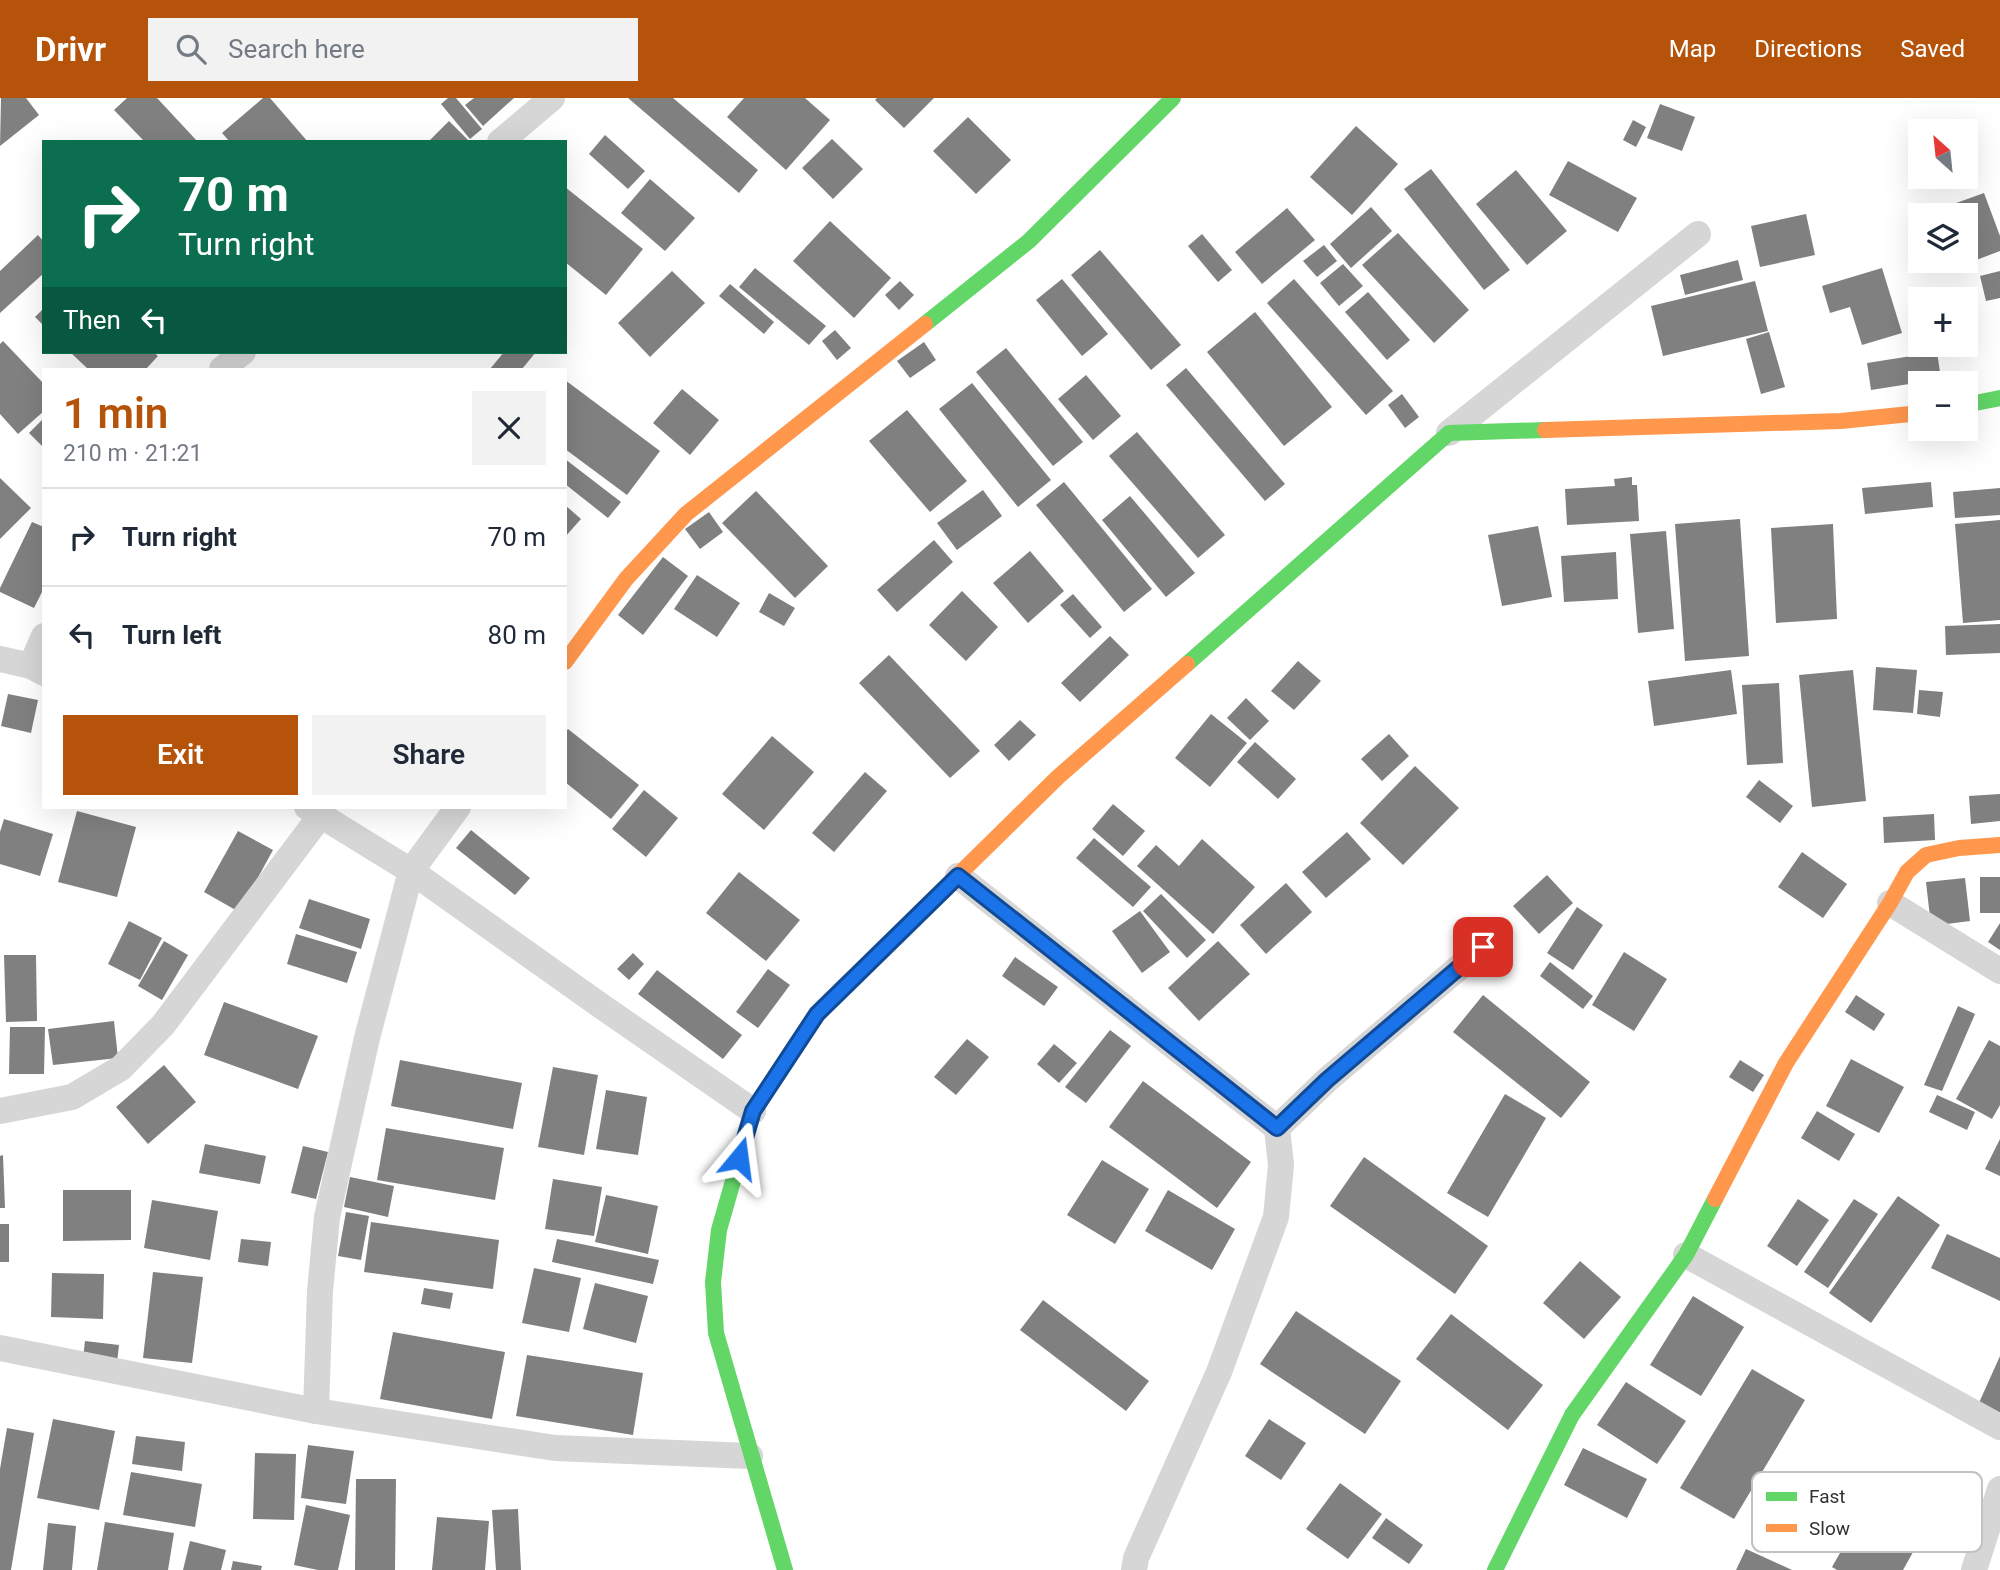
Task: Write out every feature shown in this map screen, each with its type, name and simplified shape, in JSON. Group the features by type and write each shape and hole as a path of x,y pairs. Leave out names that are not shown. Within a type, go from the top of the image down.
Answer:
{"street":[{"path":"502,140 552,98"},
{"path":"567,659 626,579 686,514 1028,242 1173,98"},
{"path":"785,1570 716,1333 713,1282 719,1230 753,1111 817,1014 1058,777 1449,433 1698,234"},
{"path":"223,368 241,354"},
{"path":"1978,402 2000,398"},
{"path":"1449,433 1840,421 1908,414"},
{"path":"0,659 37,670 42,646"},
{"path":"316,1411 320,1291 327,1217 367,1038 411,871 457,809"},
{"path":"0,1111 72,1097 121,1068 163,1025 314,811 411,871 753,1111"},
{"path":"1495,1570 1572,1415 1686,1255 1786,1063 1890,903 1907,872 1926,855 1959,848 2000,845"},
{"path":"958,876 1277,1128 1281,1165 1276,1217 1219,1372 1136,1558 1134,1570"},
{"path":"1890,903 2000,971"},
{"path":"1277,1128 1327,1080 1483,947"},
{"path":"1686,1255 2000,1427"},
{"path":"0,1348 316,1411 555,1448 750,1456"},
{"path":"1982,1545 2000,1489"},
{"path":"1974,1570 1980,1552"}],"building":[{"path":"1,98 26,98 39,115 0,146"},
{"path":"127,98 157,98 196,140 143,140 114,110"},
{"path":"263,98 270,98 306,140 228,140 222,133"},
{"path":"448,98 456,98 482,129 470,139 441,104"},
{"path":"474,98 514,98 483,126 465,105"},
{"path":"628,98 673,98 758,170 739,193"},
{"path":"744,98 805,98 830,120 786,170 727,117"},
{"path":"934,98 904,128 875,100"},
{"path":"1660,104 1695,117 1682,151 1647,138"},
{"path":"968,117 1011,160 976,194 933,151"},
{"path":"1633,120 1646,127 1636,147 1623,140"},
{"path":"449,121 468,140 430,140"},
{"path":"1356,126 1398,164 1352,215 1310,177"},
{"path":"605,135 645,171 628,189 589,154"},
{"path":"832,139 863,169 833,199 802,168"},
{"path":"1568,161 1637,198 1618,232 1549,195"},
{"path":"1431,169 1510,270 1484,290 1404,189"},
{"path":"1516,170 1567,231 1527,265 1476,204"},
{"path":"650,179 695,218 665,251 621,213"},
{"path":"567,189 643,249 606,295 567,264"},
{"path":"1984,193 2000,236 2000,251 1978,259 1978,203 1956,203"},
{"path":"1371,207 1392,231 1351,268 1330,244"},
{"path":"1287,208 1315,240 1262,284 1235,252"},
{"path":"1806,214 1815,255 1760,267 1751,226"},
{"path":"830,221 891,278 854,318 793,261"},
{"path":"1398,233 1469,310 1434,343 1362,265"},
{"path":"1202,234 1232,270 1218,282 1188,246"},
{"path":"38,235 42,240 42,275 0,313 0,271"},
{"path":"1324,245 1337,261 1317,277 1303,261"},
{"path":"1100,250 1181,345 1151,370 1071,275"},
{"path":"1738,260 1743,280 1685,295 1680,275"},
{"path":"1343,264 1363,286 1339,306 1320,283"},
{"path":"755,268 826,326 809,345 739,287"},
{"path":"1882,268 1902,333 1862,345 1850,307 1830,313 1822,286"},
{"path":"672,271 705,303 650,357 618,323"},
{"path":"2000,271 2000,298 1986,301 1980,276"},
{"path":"1062,279 1108,334 1082,356 1036,300"},
{"path":"1294,279 1393,391 1366,415 1267,303"},
{"path":"900,281 914,295 899,310 885,295"},
{"path":"1755,281 1768,331 1663,356 1651,306"},
{"path":"730,284 774,322 764,334 719,296"},
{"path":"1368,292 1410,340 1387,360 1345,312"},
{"path":"42,310 42,324 35,317"},
{"path":"1255,312 1332,407 1284,446 1207,352"},
{"path":"835,330 851,348 837,360 822,341"},
{"path":"1769,332 1785,387 1761,394 1746,339"},
{"path":"3,341 42,382 42,413 18,434 0,414 0,344"},
{"path":"924,342 936,360 910,378 897,361"},
{"path":"1006,348 1083,442 1053,466 976,372"},
{"path":"72,354 158,356 147,368 87,368"},
{"path":"502,354 534,354 523,368 491,368"},
{"path":"1908,357 1938,357 1940,371 1908,371 1908,384 1871,390 1867,363"},
{"path":"1186,368 1285,484 1265,501 1166,385"},
{"path":"1086,375 1121,416 1093,440 1058,399"},
{"path":"567,381 660,451 627,495 567,450"},
{"path":"972,383 1051,480 1018,507 939,409"},
{"path":"682,389 719,420 690,455 653,423"},
{"path":"1402,394 1419,417 1405,428 1388,405"},
{"path":"907,410 967,481 930,512 869,441"},
{"path":"42,420 42,446 29,433"},
{"path":"1137,432 1225,535 1198,558 1109,456"},
{"path":"567,461 621,502 608,518 567,486"},
{"path":"1632,477 1632,485 1637,485 1639,521 1567,525 1565,489 1615,486 1614,479"},
{"path":"0,478 31,508 0,539"},
{"path":"1064,482 1152,589 1124,612 1036,505"},
{"path":"1931,482 1933,507 1865,514 1862,488"},
{"path":"2000,488 2000,515 1955,518 1953,492"},
{"path":"983,490 1002,516 957,550 937,523"},
{"path":"756,491 828,566 795,598 722,523"},
{"path":"1130,496 1195,573 1166,597 1102,520"},
{"path":"567,507 581,519 567,535"},
{"path":"709,512 723,532 700,549 685,529"},
{"path":"1740,519 1749,656 1685,661 1675,524"},
{"path":"2000,520 2000,620 1963,623 1955,524"},
{"path":"32,522 42,526 42,592 34,608 0,592"},
{"path":"1833,524 1837,619 1776,623 1771,528"},
{"path":"1538,526 1552,597 1502,606 1488,535"},
{"path":"1666,531 1674,629 1638,633 1630,534"},
{"path":"934,540 953,562 897,612 877,590"},
{"path":"1030,551 1064,591 1028,623 993,583"},
{"path":"1616,552 1618,599 1564,602 1561,556"},
{"path":"663,557 688,576 643,635 618,615"},
{"path":"697,575 740,603 717,637 674,609"},
{"path":"962,591 998,627 966,661 929,625"},
{"path":"769,593 795,608 784,626 759,612"},
{"path":"1073,594 1102,627 1090,638 1060,605"},
{"path":"2000,624 2000,653 1946,655 1945,626"},
{"path":"1110,636 1129,655 1080,702 1061,683"},
{"path":"889,655 980,751 950,778 859,683"},
{"path":"1298,661 1321,681 1294,710 1271,691"},
{"path":"1876,667 1917,670 1913,713 1873,710"},
{"path":"1731,670 1737,714 1654,726 1648,681"},
{"path":"1853,670 1866,801 1812,807 1799,675"},
{"path":"1779,683 1783,763 1747,765 1742,685"},
{"path":"1919,690 1943,692 1940,717 1917,714"},
{"path":"8,694 38,700 31,733 1,726"},
{"path":"1246,698 1269,721 1250,740 1227,718"},
{"path":"1211,714 1247,743 1210,787 1175,758"},
{"path":"1020,720 1036,735 1009,761 994,745"},
{"path":"567,730 639,785 611,819 567,784"},
{"path":"1389,734 1409,756 1382,781 1361,759"},
{"path":"772,736 814,772 764,830 722,794"},
{"path":"1255,742 1296,779 1278,799 1237,762"},
{"path":"1415,766 1459,808 1403,865 1360,823"},
{"path":"865,772 887,791 834,852 812,833"},
{"path":"1759,780 1793,806 1780,823 1746,797"},
{"path":"644,790 678,818 646,857 612,829"},
{"path":"2000,794 2000,821 1971,824 1969,796"},
{"path":"1113,804 1145,831 1123,856 1092,829"},
{"path":"77,811 136,827 117,897 58,882"},
{"path":"1934,814 1935,840 1884,843 1883,817"},
{"path":"4,819 53,834 40,876 0,864 0,832"},
{"path":"471,830 530,878 515,895 456,848"},
{"path":"238,831 273,850 239,912 204,892"},
{"path":"1347,832 1371,859 1326,898 1302,872"},
{"path":"1094,838 1151,887 1133,907 1076,858"},
{"path":"1202,839 1255,887 1213,934 1137,866 1156,845 1179,866"},
{"path":"1802,852 1847,884 1823,918 1778,887"},
{"path":"739,872 800,920 766,961 706,913"},
{"path":"1547,875 1573,903 1539,934 1513,906"},
{"path":"1980,877 2000,877 2000,913 1980,913"},
{"path":"1965,878 1970,921 1931,926 1926,882"},
{"path":"1286,883 1312,912 1266,954 1240,925"},
{"path":"1161,894 1206,940 1187,958 1143,911"},
{"path":"309,899 370,919 361,949 299,928"},
{"path":"1577,907 1603,925 1573,970 1547,953"},
{"path":"1140,911 1170,952 1142,973 1112,931"},
{"path":"129,921 162,938 140,980 108,964"},
{"path":"2000,923 2000,950 1988,942"},
{"path":"296,934 357,952 347,983 287,964"},
{"path":"164,941 188,955 162,1000 138,986"},
{"path":"1218,941 1250,974 1199,1021 1168,988"},
{"path":"1624,952 1667,979 1634,1031 1592,1005"},
{"path":"633,953 644,964 629,980 617,969"},
{"path":"4,955 36,955 37,1021 6,1022"},
{"path":"1015,957 1058,987 1044,1006 1002,976"},
{"path":"1550,962 1593,996 1583,1009 1540,976"},
{"path":"768,969 790,985 758,1028 736,1012"},
{"path":"657,970 742,1035 723,1059 638,994"},
{"path":"1483,995 1590,1082 1561,1118 1453,1032"},
{"path":"1856,995 1885,1014 1874,1031 1845,1012"},
{"path":"224,1002 318,1036 298,1089 204,1055"},
{"path":"1958,1006 1975,1014 1942,1091 1924,1085"},
{"path":"114,1021 118,1058 53,1065 48,1029"},
{"path":"10,1027 45,1027 44,1074 9,1074"},
{"path":"1110,1030 1131,1046 1086,1103 1065,1087"},
{"path":"967,1039 989,1057 956,1095 934,1077"},
{"path":"1989,1040 2000,1046 2000,1105 1992,1119 1956,1099"},
{"path":"1054,1044 1077,1063 1059,1083 1037,1064"},
{"path":"1851,1059 1904,1087 1879,1133 1826,1106"},
{"path":"400,1060 522,1083 513,1129 391,1106"},
{"path":"1740,1060 1764,1075 1753,1092 1729,1077"},
{"path":"164,1065 196,1102 148,1144 116,1107"},
{"path":"553,1067 598,1075 584,1155 538,1147"},
{"path":"1143,1081 1251,1162 1217,1208 1109,1127"},
{"path":"606,1090 647,1097 638,1155 596,1149"},
{"path":"1505,1094 1546,1118 1488,1217 1447,1193"},
{"path":"1937,1095 1975,1112 1967,1130 1929,1112"},
{"path":"1817,1111 1855,1134 1839,1161 1801,1138"},
{"path":"386,1128 504,1148 495,1200 377,1180"},
{"path":"2000,1139 2000,1176 1985,1169"},
{"path":"205,1144 266,1156 260,1184 199,1173"},
{"path":"303,1146 328,1152 316,1199 291,1193"},
{"path":"3,1155 5,1208 0,1208 0,1156"},
{"path":"1364,1157 1488,1246 1455,1294 1330,1206"},
{"path":"1102,1160 1149,1189 1115,1244 1067,1215"},
{"path":"350,1177 394,1186 388,1217 344,1207"},
{"path":"553,1179 602,1187 594,1236 545,1229"},
{"path":"63,1190 131,1190 131,1240 63,1241"},
{"path":"1168,1190 1235,1229 1212,1270 1145,1231"},
{"path":"606,1195 658,1206 648,1254 595,1242"},
{"path":"1898,1196 1940,1225 1871,1323 1829,1293"},
{"path":"1798,1199 1829,1220 1797,1266 1767,1246"},
{"path":"1854,1199 1878,1214 1828,1288 1804,1272"},
{"path":"152,1200 218,1211 210,1260 144,1248"},
{"path":"346,1212 369,1216 361,1260 338,1256"},
{"path":"371,1222 499,1240 493,1289 364,1272"},
{"path":"0,1224 9,1224 9,1262 0,1262"},
{"path":"1947,1234 2000,1258 2000,1301 1931,1268"},
{"path":"241,1239 271,1242 268,1266 238,1262"},
{"path":"557,1239 659,1260 653,1284 552,1262"},
{"path":"1580,1261 1621,1297 1584,1339 1543,1303"},
{"path":"534,1268 581,1278 569,1332 522,1323"},
{"path":"153,1272 203,1277 192,1363 143,1358"},
{"path":"52,1273 104,1274 103,1319 51,1317"},
{"path":"595,1283 648,1296 636,1343 583,1329"},
{"path":"424,1288 453,1293 450,1309 421,1304"},
{"path":"1693,1296 1744,1327 1701,1396 1650,1365"},
{"path":"1043,1300 1149,1381 1126,1411 1020,1330"},
{"path":"1296,1311 1401,1381 1365,1434 1260,1364"},
{"path":"1451,1314 1543,1385 1508,1430 1416,1359"},
{"path":"393,1332 505,1352 492,1419 380,1399"},
{"path":"85,1341 119,1345 117,1363 83,1358"},
{"path":"527,1355 643,1373 633,1435 516,1416"},
{"path":"2000,1356 2000,1413 1978,1405"},
{"path":"1752,1369 1805,1400 1762,1472 1752,1472 1752,1489 1734,1519 1680,1488"},
{"path":"1626,1382 1686,1421 1657,1464 1597,1425"},
{"path":"53,1419 115,1431 99,1510 37,1498"},
{"path":"1269,1419 1306,1443 1281,1480 1245,1456"},
{"path":"7,1428 34,1433 11,1570 0,1570 0,1469"},
{"path":"136,1436 185,1442 182,1471 132,1464"},
{"path":"308,1445 354,1451 346,1504 301,1498"},
{"path":"1583,1448 1647,1479 1627,1518 1564,1485"},
{"path":"255,1453 296,1454 294,1520 253,1519"},
{"path":"131,1472 202,1484 195,1527 123,1515"},
{"path":"356,1479 396,1479 395,1570 355,1570"},
{"path":"1340,1483 1382,1514 1348,1559 1306,1529"},
{"path":"306,1505 350,1515 338,1570 318,1570 294,1565"},
{"path":"518,1509 521,1570 496,1570 492,1510"},
{"path":"437,1517 489,1521 485,1570 432,1570"},
{"path":"1386,1518 1423,1545 1409,1564 1372,1538"},
{"path":"105,1522 174,1533 168,1570 97,1570"},
{"path":"48,1523 76,1526 72,1570 43,1570"},
{"path":"190,1541 226,1550 221,1570 183,1570"},
{"path":"1746,1549 1792,1570 1736,1570"},
{"path":"1841,1552 1913,1552 1903,1570 1837,1570 1832,1567"},
{"path":"233,1561 262,1566 261,1570 231,1570"}],"traffic: fast":[{"path":"925,324 1029,241 1173,98"},
{"path":"1978,402 2000,398"},
{"path":"1187,664 1449,433 1545,430"},
{"path":"785,1570 716,1333 713,1282 719,1230 753,1111 817,1014 827,1004"},
{"path":"1495,1570 1572,1415 1686,1255 1715,1199"}],"traffic: slow":[{"path":"567,659 626,579 686,514 925,324"},
{"path":"1545,430 1841,421 1908,414"},
{"path":"827,1004 1058,777 1187,664"},
{"path":"1715,1199 1786,1063 1890,903 1907,872 1926,855 1959,848 2000,845"}],"route":[{"path":"739,1158 753,1111 817,1014 958,876 1277,1128 1327,1080 1483,947"}]}
